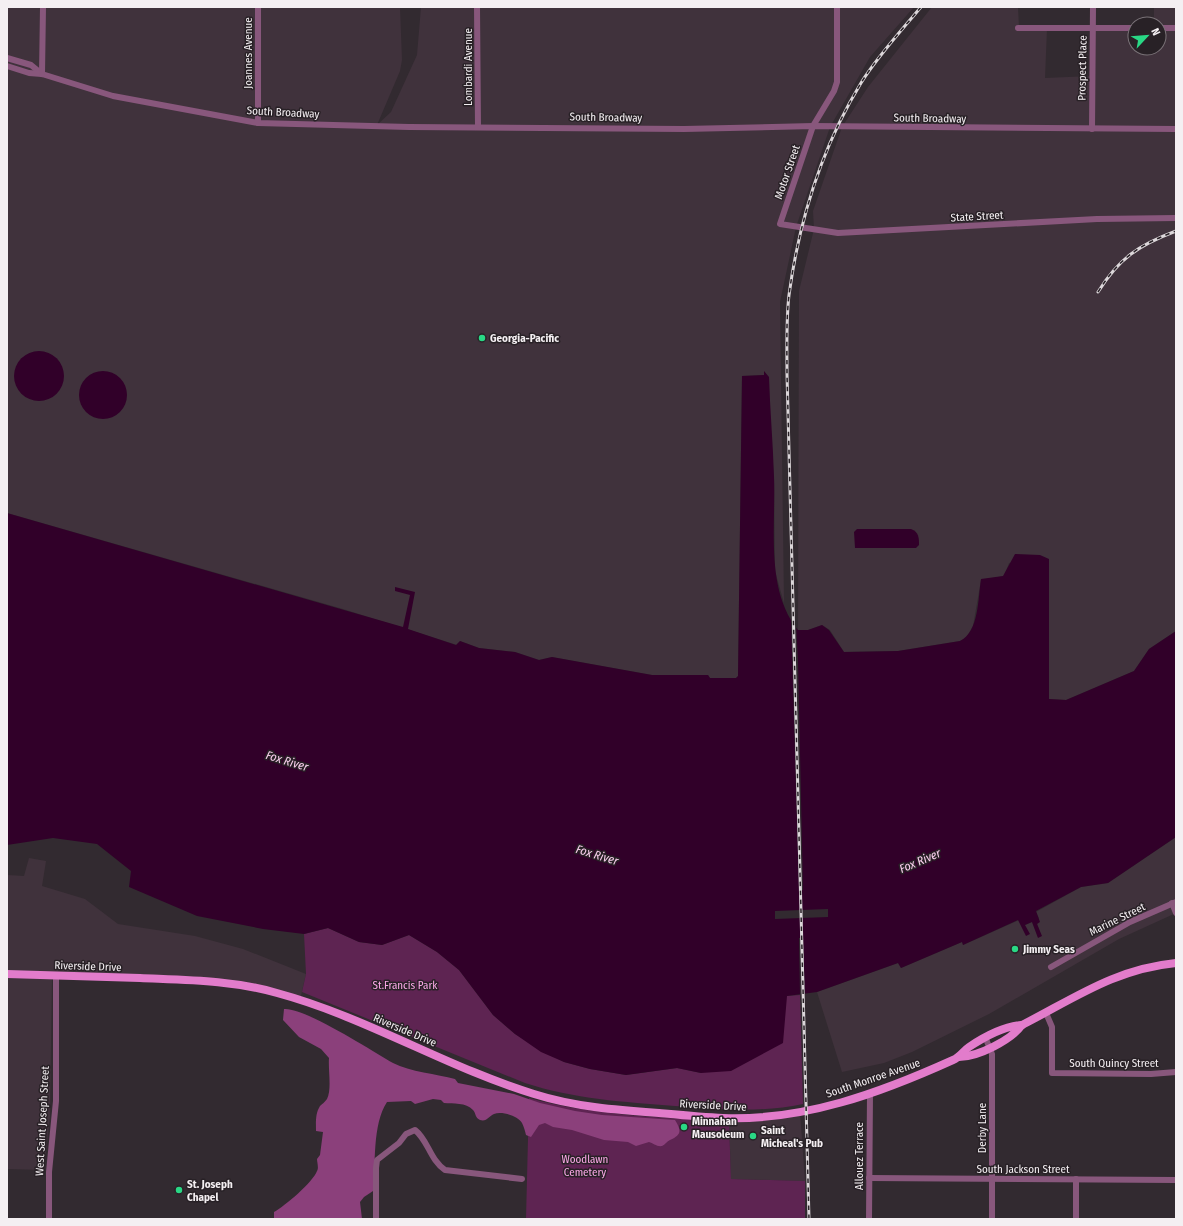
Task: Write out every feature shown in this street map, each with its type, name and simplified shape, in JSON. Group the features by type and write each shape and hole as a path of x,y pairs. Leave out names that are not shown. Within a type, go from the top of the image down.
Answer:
{"main road":[{"name":"South Monroe Avenue","path":"793,1114 821,1108 870,1094 919,1075 959,1057 967,1048 986,1038 1011,1026 1022,1025 1096,985 1115,977 1146,968 1176,963"},
{"name":"Riverside Drive","path":"7,974 209,981 236,984 274,992 312,1004 513,1087 570,1104 609,1110 723,1118 748,1118 793,1114"},
{"name":"South Monroe Avenue","path":"959,1057 971,1057 1015,1034 1022,1025"}],"street":[{"path":"42,7 42,74"},
{"name":"Joannes Avenue","path":"258,7 258,123"},
{"name":"Lombardi Avenue","path":"477,7 478,127"},
{"name":"Motor Street","path":"780,224 813,126 834,91 837,82 837,7"},
{"name":"Prospect Place","path":"1092,130 1093,7"},
{"path":"1018,28 1127,28"},
{"name":"South Broadway","path":"7,58 30,65 42,74"},
{"name":"South Broadway","path":"7,66 29,73 42,74 113,96 258,123 684,129 813,126 1092,130 1176,129"},
{"name":"State Street","path":"780,224 838,233 1097,219 1176,218"},
{"name":"Marine Street","path":"1051,966 1130,922 1174,903 1176,913"},
{"name":"West Saint Joseph Street","path":"49,1219 49,1172 56,1101 56,976"},
{"name":"South Quincy Street","path":"1046,1013 1052,1028 1052,1073 1151,1074 1176,1072"},
{"name":"Derby Lane","path":"986,1038 992,1054 992,1219"},
{"name":"Allouez Terrace","path":"869,1219 870,1094"},
{"path":"376,1219 377,1160 399,1143 411,1130 415,1130 420,1134 436,1162 445,1170 522,1179"},
{"name":"South Jackson Street","path":"869,1178 1176,1180"},
{"path":"1076,1179 1076,1219"}],"shaded area":[{"path":"7,7 400,7 402,60 400,71 377,125 391,112 417,55 421,7 914,7 870,57 830,127 796,227 780,302 784,603 775,571 774,476 764,371 764,375 742,376 738,676 736,678 710,678 708,675 652,675 552,657 539,660 515,652 479,648 460,641 457,645 343,609 7,513"},
{"path":"932,7 1018,7 1019,28 1047,28 1045,78 1092,76 1093,28 1127,28 1127,56 1167,56 1167,16 1154,16 1154,7 1175,7 1176,631 1149,649 1134,671 1066,700 1048,699 1049,559 1009,563 1004,576 981,580 973,626 966,638 960,641 898,651 844,652 830,630 822,625 808,630 798,630 799,291 814,229 813,211 842,127 868,87"},
{"path":"1176,837 1176,913 1119,939 989,1014 912,1052 884,1063 842,1072 817,992 898,963 901,968 962,942 963,945 1019,920 1025,925 1032,922 1038,937 1041,936 1037,923 1039,918 1036,912 1081,887 1108,883"},
{"path":"29,858 46,861 42,886 85,899 118,924 195,936 243,949 306,974 300,1000 255,987 52,975 50,1117 44,1170 7,1169 7,875 24,876"},
{"path":"284,1009 294,1010 322,1022 393,1063 407,1069 455,1079 458,1083 514,1094 540,1103 575,1111 602,1115 675,1120 679,1127 679,1132 662,1146 649,1142 636,1146 628,1142 604,1140 572,1130 553,1127 545,1123 539,1125 531,1137 526,1135 520,1120 505,1114 497,1113 486,1120 480,1120 476,1117 475,1113 470,1107 459,1104 444,1103 441,1100 433,1099 415,1104 411,1101 387,1102 382,1111 377,1133 373,1191 364,1197 360,1202 362,1219 274,1219 274,1212 305,1187 318,1170 317,1159 320,1155 323,1132 316,1131 316,1122 318,1109 327,1099 330,1085 329,1058 321,1049 299,1037 283,1020"},
{"path":"800,1112 805,1181 731,1179 729,1118"}],"green space":[{"name":"St.Francis Park","path":"328,928 359,942 382,945 409,935 437,952 459,970 493,1015 515,1034 564,1062 590,1069 626,1075 677,1068 701,1073 786,996 800,995 803,1104 771,1109 723,1109 675,1106 581,1096 562,1093 525,1083 302,992 306,974 304,934"},
{"name":"Woodlawn Cemetery","path":"529,1098 578,1109 628,1115 729,1122 731,1179 805,1181 805,1219 526,1219"}],"water":[{"path":"39,351 48,353 59,362 64,376 62,385 53,396 39,401 30,399 19,390 14,376 16,367 25,356"},
{"path":"98,371 108,371 120,378 127,390 127,400 120,412 108,419 98,419 90,415 83,408 79,400 79,390 83,382 90,375"},
{"name":"Fox River","path":"764,371 769,377 774,477 774,556 776,576 781,596 788,614 798,630 808,630 822,625 829,630 844,652 898,651 960,641 966,637 974,622 978,605 981,579 1003,576 1015,554 1040,555 1049,559 1049,699 1066,700 1134,671 1149,649 1176,631 1176,837 1108,883 1081,887 1036,911 1040,922 1037,924 1042,936 1038,938 1032,922 1025,925 1030,934 1026,936 1018,920 963,945 962,942 901,968 898,963 817,992 787,996 783,1043 731,1071 701,1073 677,1068 626,1075 590,1069 564,1062 541,1052 515,1034 493,1015 459,970 437,952 409,935 382,945 359,942 328,928 304,934 263,929 197,916 129,887 131,871 97,844 53,838 7,845 7,513 403,627 410,595 395,591 395,587 415,592 408,629 456,645 460,641 479,648 515,652 539,660 552,657 652,675 708,675 710,678 736,678 738,676 742,376 764,375"},
{"path":"857,529 911,529 914,530 919,538 919,545 916,548 855,548 854,532"}],"pier":[{"path":"791,618 796,624 798,661 803,890 799,890"},
{"path":"828,909 828,917 775,919 775,911"},
{"path":"799,938 803,938 805,995 800,995"}],"railway":[{"path":"809,1219 787,374 788,305 793,267 806,212 814,185 835,133 847,107 867,73 921,7"},
{"path":"1098,292 1122,261 1141,247 1176,231"}],"place":[{"name":"Georgia-Pacific","path":"482,338"},
{"name":"Jimmy Seas","path":"1015,949"},
{"name":"Minnahan Mausoleum","path":"684,1127"},
{"name":"Saint Micheal's Pub","path":"753,1136"},
{"name":"St. Joseph Chapel","path":"179,1190"}]}
